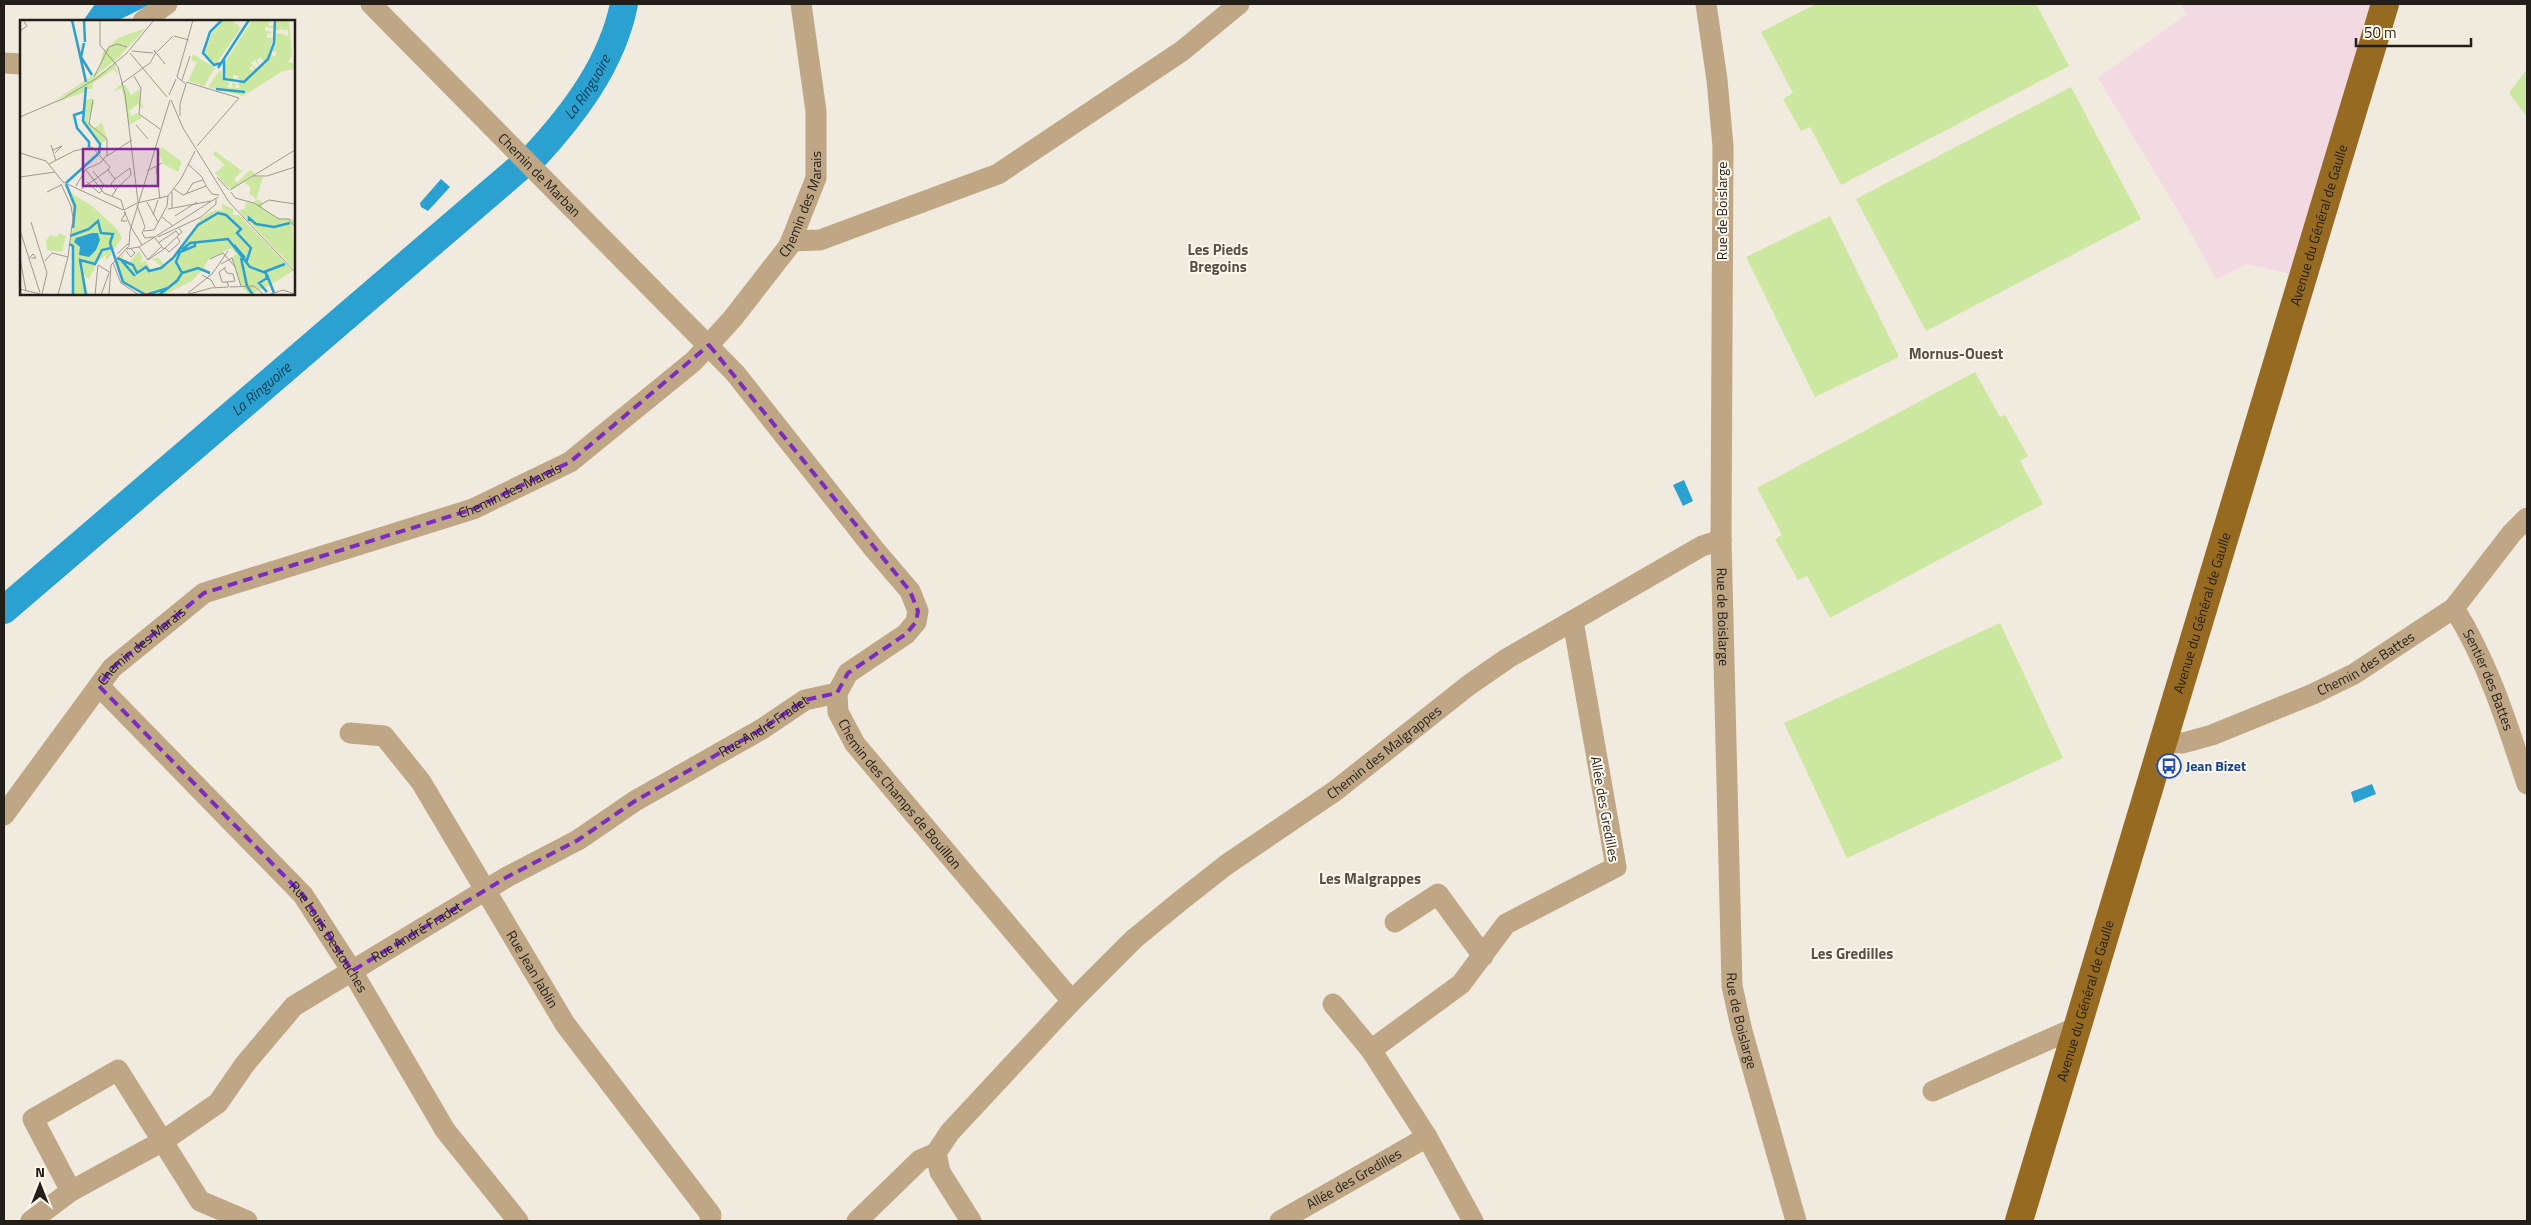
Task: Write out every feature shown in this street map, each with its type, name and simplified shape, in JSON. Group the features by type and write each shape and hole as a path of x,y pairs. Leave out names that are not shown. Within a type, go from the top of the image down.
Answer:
{"main road":[{"name":"Avenue du Général de Gaulle","path":"2019,1221 2384,4"}],"street":[{"path":"143,20 167,4"},
{"name":"Chemin de Marban","path":"371,4 709,345"},
{"name":"Chemin des Marais","path":"4,815 112,668 204,593 473,509 570,462 694,361 733,318 792,241 816,178 816,111 801,4"},
{"path":"792,241 820,240 998,174 1182,51 1239,4"},
{"name":"Rue de Boislarge","path":"1706,4 1717,80 1723,146 1721,540 1732,986 1742,1031 1796,1221"},
{"path":"4,63 20,64"},
{"path":"709,345 735,373 874,550 910,591 918,611 916,622 906,634 848,673 837,693"},
{"name":"Chemin des Battes","path":"2163,742 2183,743 2212,735 2354,674 2454,608 2512,532 2527,518"},
{"name":"Chemin des Malgrappes","path":"1072,1001 1134,939 1226,865 1335,791 1469,685 1508,658 1573,620 1702,546 1721,540"},
{"name":"Sentier des Battes","path":"2454,608 2478,650 2498,698 2527,784"},
{"name":"Allée des Gredilles","path":"1371,1050 1462,984 1506,924 1616,868 1573,620"},
{"name":"Rue Louis Destouches","path":"99,686 303,895 352,971 445,1130 518,1221"},
{"name":"Rue André Fradet","path":"31,1221 71,1191 163,1141 218,1103 244,1064 294,1006 486,890 578,840 635,800 762,729 805,700 837,693"},
{"name":"Chemin des Champs de Bouillon","path":"837,693 838,712 855,744 1072,1001"},
{"name":"Rue Jean Jablin","path":"350,733 384,736 421,782 565,1024 710,1215 710,1221"},
{"path":"1395,922 1438,894 1482,956"},
{"path":"857,1221 920,1160 936,1153 950,1132 1072,1001"},
{"path":"1333,1004 1371,1050 1427,1137 1474,1221"},
{"path":"1933,1091 2077,1028"},
{"path":"71,1191 33,1118 118,1070 200,1201 247,1221"},
{"name":"Allée des Gredilles","path":"1280,1221 1427,1137"},
{"path":"936,1153 940,1172 971,1221"}],"highlighted area":[{"path":"709,345 910,591 918,611 916,622 906,634 848,673 837,693 805,700 762,729 635,801 578,840 507,877 352,971 303,895 99,686 112,668 204,593 473,509 570,462"}],"shaded area":[{"path":"2185,4 2389,4 2298,275 2246,264 2216,279 2183,219 2098,78 2187,14 2181,6"}],"green space":[{"path":"1816,4 2036,4 2069,66 1841,185 1810,127 1801,131 1783,99 1793,93 1761,32"},
{"path":"2527,69 2527,117 2509,93"},
{"path":"2071,87 2141,219 1926,331 1856,199"},
{"path":"1830,216 1899,357 1815,397 1746,257"},
{"path":"1975,372 2000,417 2005,415 2028,456 2020,461 2043,504 1830,618 1807,576 1798,580 1775,539 1782,535 1757,488"},
{"path":"2000,623 2063,758 1847,858 1784,723"}],"water":[{"path":"95,4 151,4 119,20 84,20"},
{"path":"441,179 450,187 428,211 421,207 420,203"},
{"path":"1684,480 1693,501 1683,506 1673,485"},
{"path":"2372,784 2376,794 2354,803 2351,792"}],"waterway":[{"name":"La Ringuoire","path":"532,159 562,125 589,88 610,47 624,4"},
{"name":"La Ringuoire","path":"4,610 519,168"}],"place":[{"name":"Jean Bizet","path":"2169,766"}],"district":[{"name":"Les Pieds Bregoins","path":"1218,258"},
{"name":"Mornus-Ouest","path":"1956,354"},
{"name":"Les Malgrappes","path":"1370,879"},
{"name":"Les Gredilles","path":"1852,954"}]}
